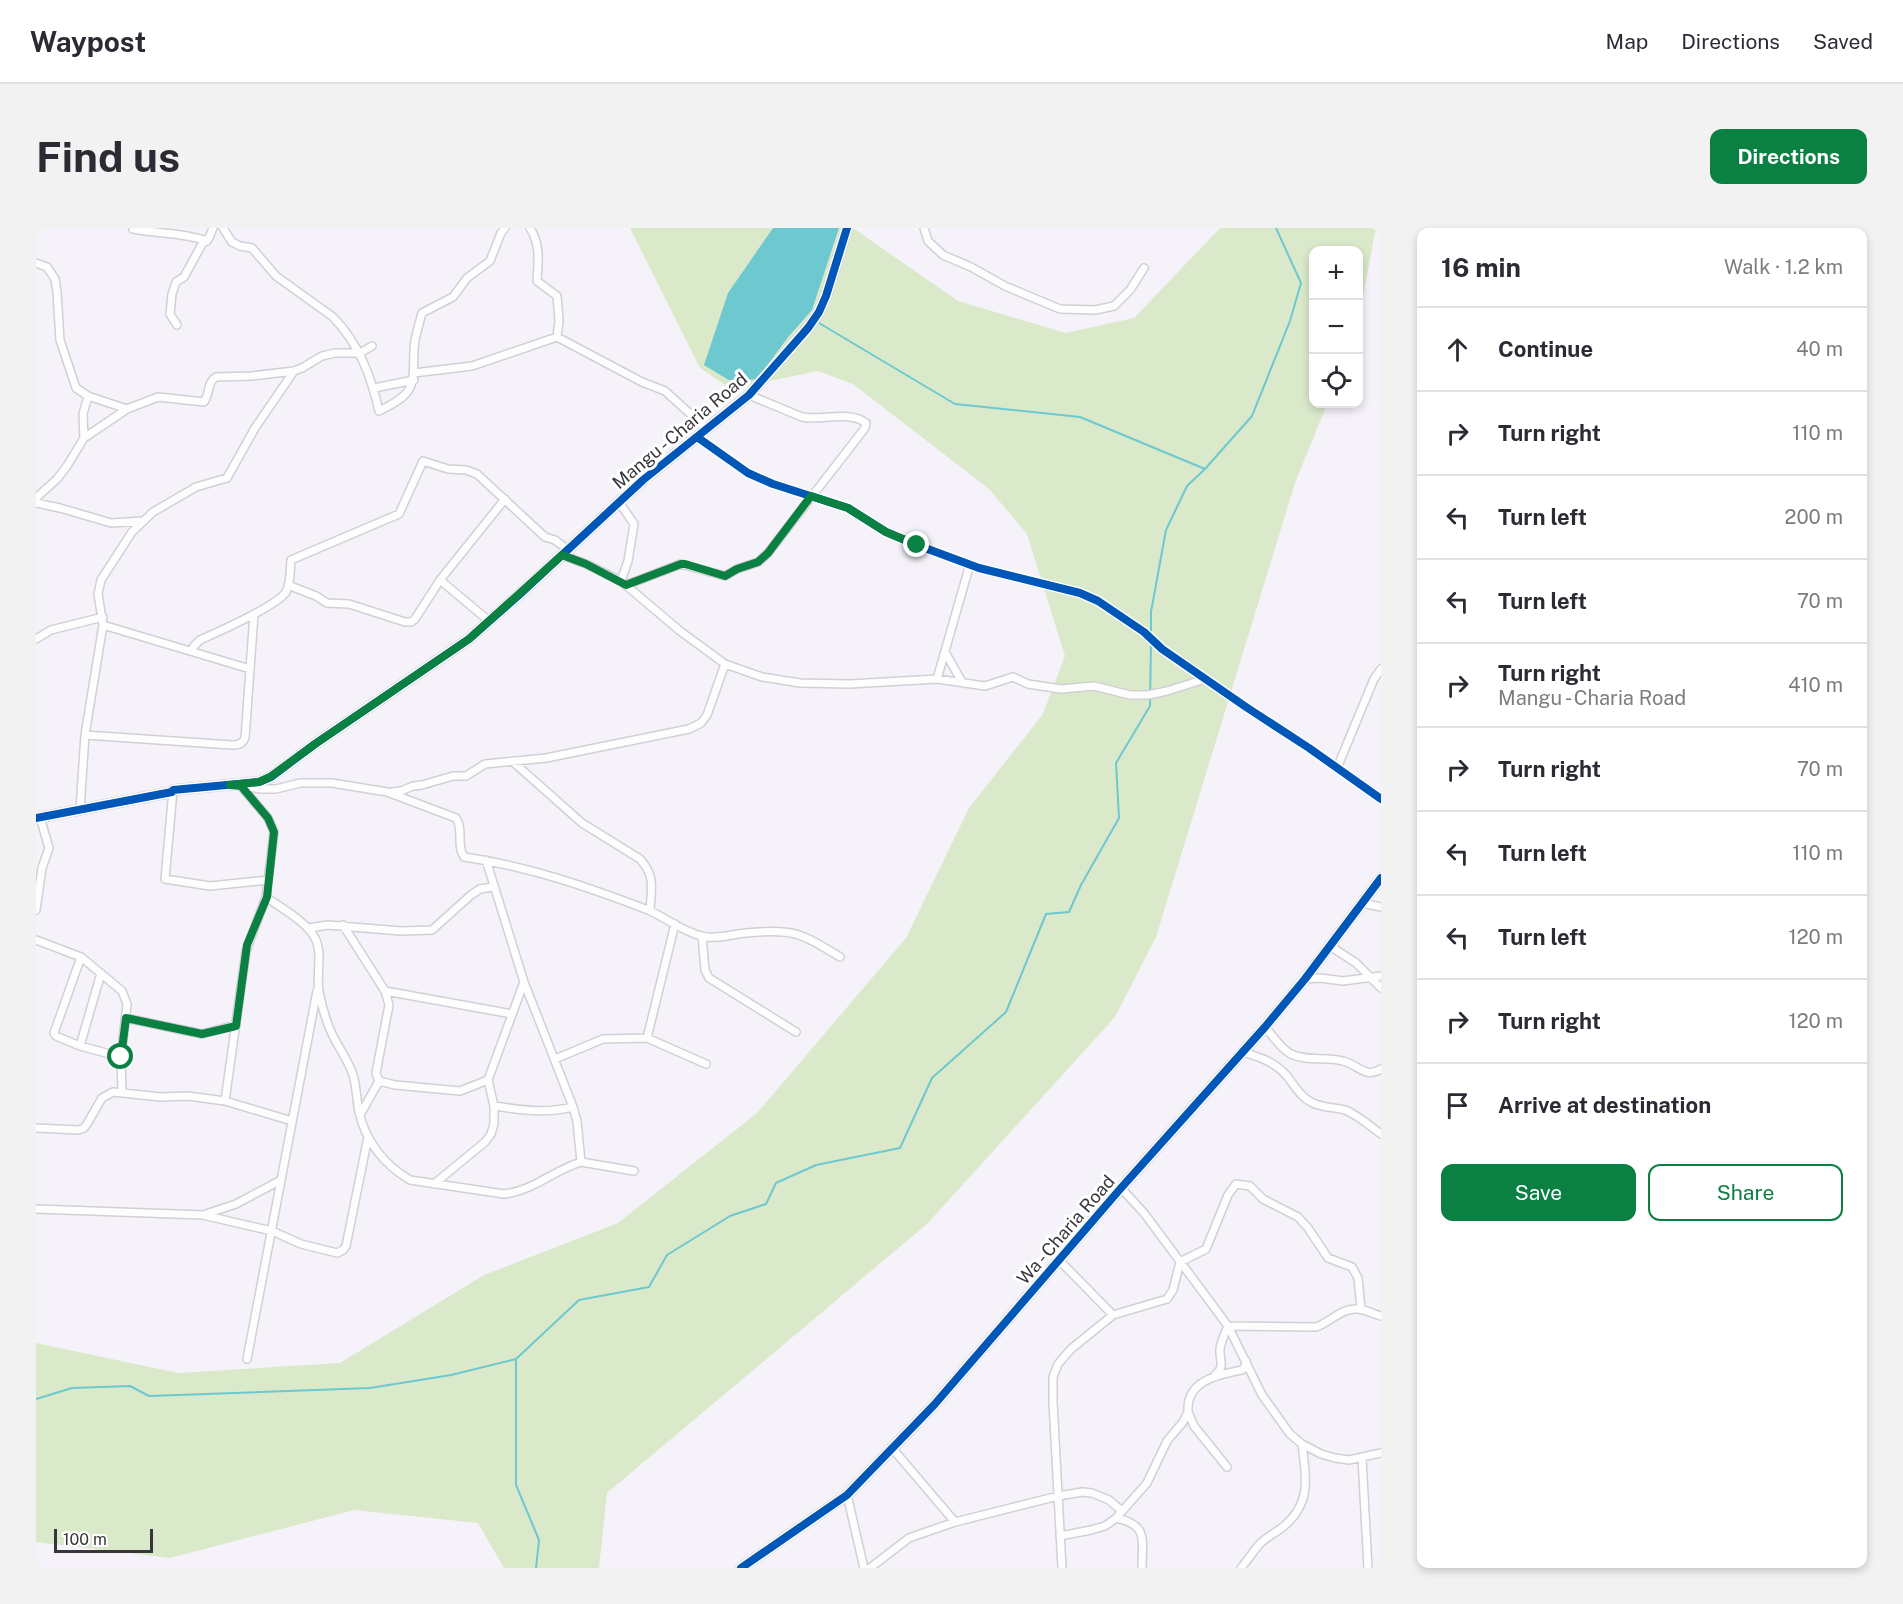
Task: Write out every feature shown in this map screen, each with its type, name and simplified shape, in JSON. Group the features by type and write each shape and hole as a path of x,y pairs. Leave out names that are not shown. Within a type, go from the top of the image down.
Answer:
{"street":[{"path":"177,325 170,314 176,282 184,277 213,228"},
{"path":"223,228 232,242 252,248 276,276 333,317 360,353 374,388 379,411 405,395 414,377 414,344 422,313 453,297 467,278 490,261 505,228"},
{"path":"530,228 536,232 539,251 537,281 557,296 559,321 557,337"},
{"name":"Mangu - Charia Road","path":"38,818 173,790 259,782 270,777 455,649 565,553 643,480 749,395 808,328 819,312 847,228"},
{"path":"924,228 928,241 943,255 1005,286 1060,309 1095,310 1114,306 1130,290 1144,268"},
{"path":"133,229 171,232 207,241"},
{"path":"36,264 47,267 55,279 60,340 72,381 80,392 127,409"},
{"path":"374,388 414,377 472,366 557,337 642,382 665,391 706,429"},
{"path":"36,498 68,466 84,438 127,409 158,397 204,402 207,399 211,381 216,376 251,376 294,371 322,356 334,353 360,353 372,345"},
{"path":"80,808 85,735 103,621 98,594 101,580 142,520 196,487 227,478 255,428 294,371"},
{"path":"623,583 681,564 725,576 758,562 768,553 865,428 866,423 860,420 829,416 802,417 749,395"},
{"path":"84,438 83,414 88,396"},
{"path":"697,437 748,473 772,484 848,508 886,532 927,550 970,564 1080,592 1098,601 1137,627 1162,650 1381,799"},
{"path":"192,650 200,640 254,614 280,598 288,585 291,560 399,514 423,461 448,469 473,471 545,537 555,540 565,553 623,583 680,631 725,664 762,677 800,683 850,684 938,679 985,686 1013,677 1028,684 1050,688 1094,686 1130,695 1148,695 1167,691 1205,679"},
{"path":"288,585 327,603 349,604 411,622 440,580 505,499"},
{"path":"619,502 634,524 623,583"},
{"path":"36,503 111,523 142,520"},
{"path":"938,679 970,564"},
{"path":"440,580 489,621"},
{"path":"85,735 239,745 245,738 254,614"},
{"path":"36,639 51,630 103,621 250,669"},
{"path":"945,652 962,682"},
{"path":"230,785 276,789 316,782 387,792 402,791 453,776 466,776 485,764 546,758 689,729 701,723 707,715 725,664"},
{"path":"1337,768 1374,679 1381,669"},
{"path":"512,761 582,823 640,859 652,877 650,911"},
{"path":"225,1101 247,945 267,897 274,832 268,818 241,786"},
{"path":"173,790 165,879 210,885 268,880"},
{"path":"387,792 456,818 461,831 461,855 464,857 486,860 569,881 650,911 702,936 713,938 781,930 795,932 840,957"},
{"path":"36,910 42,868 49,848 38,818"},
{"path":"486,860 524,982 573,1107 577,1121 581,1161"},
{"name":"Wa - Charia Road","path":"741,1568 847,1495 934,1405 1121,1188 1265,1027 1305,979 1381,878"},
{"path":"309,928 343,925 401,931 432,930 471,894 493,886"},
{"path":"267,897 309,928 317,943 318,985 323,1012 353,1076 360,1114 368,1137 376,1151 399,1173 410,1180 483,1192 511,1194 528,1188 565,1167 581,1161 634,1171"},
{"path":"1362,903 1381,907"},
{"path":"646,1038 675,924"},
{"path":"343,925 385,991 389,1005 376,1073 379,1081"},
{"path":"702,936 705,970 709,978 796,1032"},
{"path":"36,940 81,957 122,991 126,998 121,1057 122,1093"},
{"path":"1330,946 1356,963 1381,988"},
{"path":"81,957 54,1034 80,1046 121,1057"},
{"path":"80,1046 101,972"},
{"path":"1305,979 1320,978 1342,981 1381,976"},
{"path":"434,1184 485,1142 491,1134 494,1124 494,1106 488,1080 524,982"},
{"path":"247,1359 318,985"},
{"path":"385,991 512,1014"},
{"path":"126,1018 202,1034 236,1026"},
{"path":"1265,1027 1290,1053 1300,1057 1344,1061 1369,1074 1381,1069"},
{"path":"555,1059 603,1039 646,1038 706,1064"},
{"path":"1242,1052 1272,1062 1286,1075 1300,1095 1310,1102 1321,1107 1345,1110 1381,1134"},
{"path":"379,1081 395,1085 460,1091 488,1080"},
{"path":"360,1114 379,1081"},
{"path":"36,1128 78,1130 84,1128 102,1098 113,1092 161,1098 188,1096 225,1101 292,1120"},
{"path":"494,1106 535,1112 573,1107"},
{"path":"36,1209 203,1215 272,1231 301,1244 337,1253 346,1246 368,1137"},
{"path":"203,1215 237,1204 281,1180"},
{"path":"1179,1262 1206,1249 1232,1188 1236,1184 1250,1186 1263,1199 1298,1217 1332,1261 1352,1267 1358,1278 1361,1309"},
{"path":"1121,1188 1144,1213 1179,1262 1211,1301 1228,1326 1262,1395 1290,1434 1302,1444 1335,1458 1348,1460 1381,1453"},
{"path":"1059,1260 1113,1315"},
{"path":"1062,1568 1053,1377 1058,1364 1071,1349 1113,1315 1167,1299 1173,1290 1179,1262"},
{"path":"1228,1326 1316,1327 1347,1310 1361,1309 1381,1316"},
{"path":"1227,1467 1194,1426 1187,1403 1191,1393 1221,1370 1223,1366 1220,1347 1228,1326"},
{"path":"1215,1375 1242,1370 1246,1361"},
{"path":"1060,1536 1106,1526 1116,1518 1147,1483 1167,1441 1183,1422 1188,1412"},
{"path":"1241,1568 1259,1545 1298,1513 1303,1503 1305,1472 1302,1444"},
{"path":"892,1448 955,1522"},
{"path":"1362,1458 1368,1568"},
{"path":"870,1568 903,1541 955,1522 1058,1496 1082,1492 1092,1493 1109,1500 1122,1511"},
{"path":"847,1495 864,1568"},
{"path":"1116,1518 1130,1521 1142,1534 1142,1568"}],"green space":[{"path":"630,228 853,228 958,301 1066,333 1134,318 1220,228 1376,228 1363,297 1363,246 1309,246 1309,408 1325,408 1295,483 1156,937 1115,1017 927,1224 607,1493 599,1568 504,1568 478,1523 354,1510 170,1558 36,1542 36,1343 178,1373 340,1363 484,1275 618,1223 757,1113 906,938 969,808 1043,714 1065,656 1027,534 989,489 853,384 818,371 731,389 700,368"}],"water":[{"path":"773,228 839,228 812,310 757,379 732,382 704,365 728,293"}],"waterway":[{"path":"1151,635 1151,612 1166,530 1187,486 1252,416 1290,321 1301,283 1276,228"},
{"path":"819,323 955,404 1080,417 1205,469"},
{"path":"36,1399 72,1388 130,1386 149,1396 370,1388 451,1375 516,1359 579,1300 649,1287 667,1255 730,1216 766,1204 776,1183 816,1165 900,1148 932,1078 1006,1012 1046,914 1069,912 1081,885 1119,818 1116,763 1150,706 1151,641"},
{"path":"516,1360 516,1485 539,1540 536,1568"}],"cycle path":[{"path":"36,818 173,790 259,782 271,777 315,744 469,639 643,480 749,395 808,328 819,312 847,228"},
{"path":"697,437 748,473 773,484 848,508 886,532 917,545 979,568 1080,593 1098,601 1144,632 1162,649 1381,799"},
{"path":"741,1568 847,1495 934,1405 1121,1188 1265,1027 1305,979 1381,878"}],"route":[{"path":"121,1057 126,1018 174,1026 202,1034 236,1026 247,945 267,897 274,832 268,818 241,786 230,785 259,782 270,777 455,649 562,555 586,564 626,585 681,564 725,576 758,562 768,553 811,496 848,508 886,532 917,545"}]}
